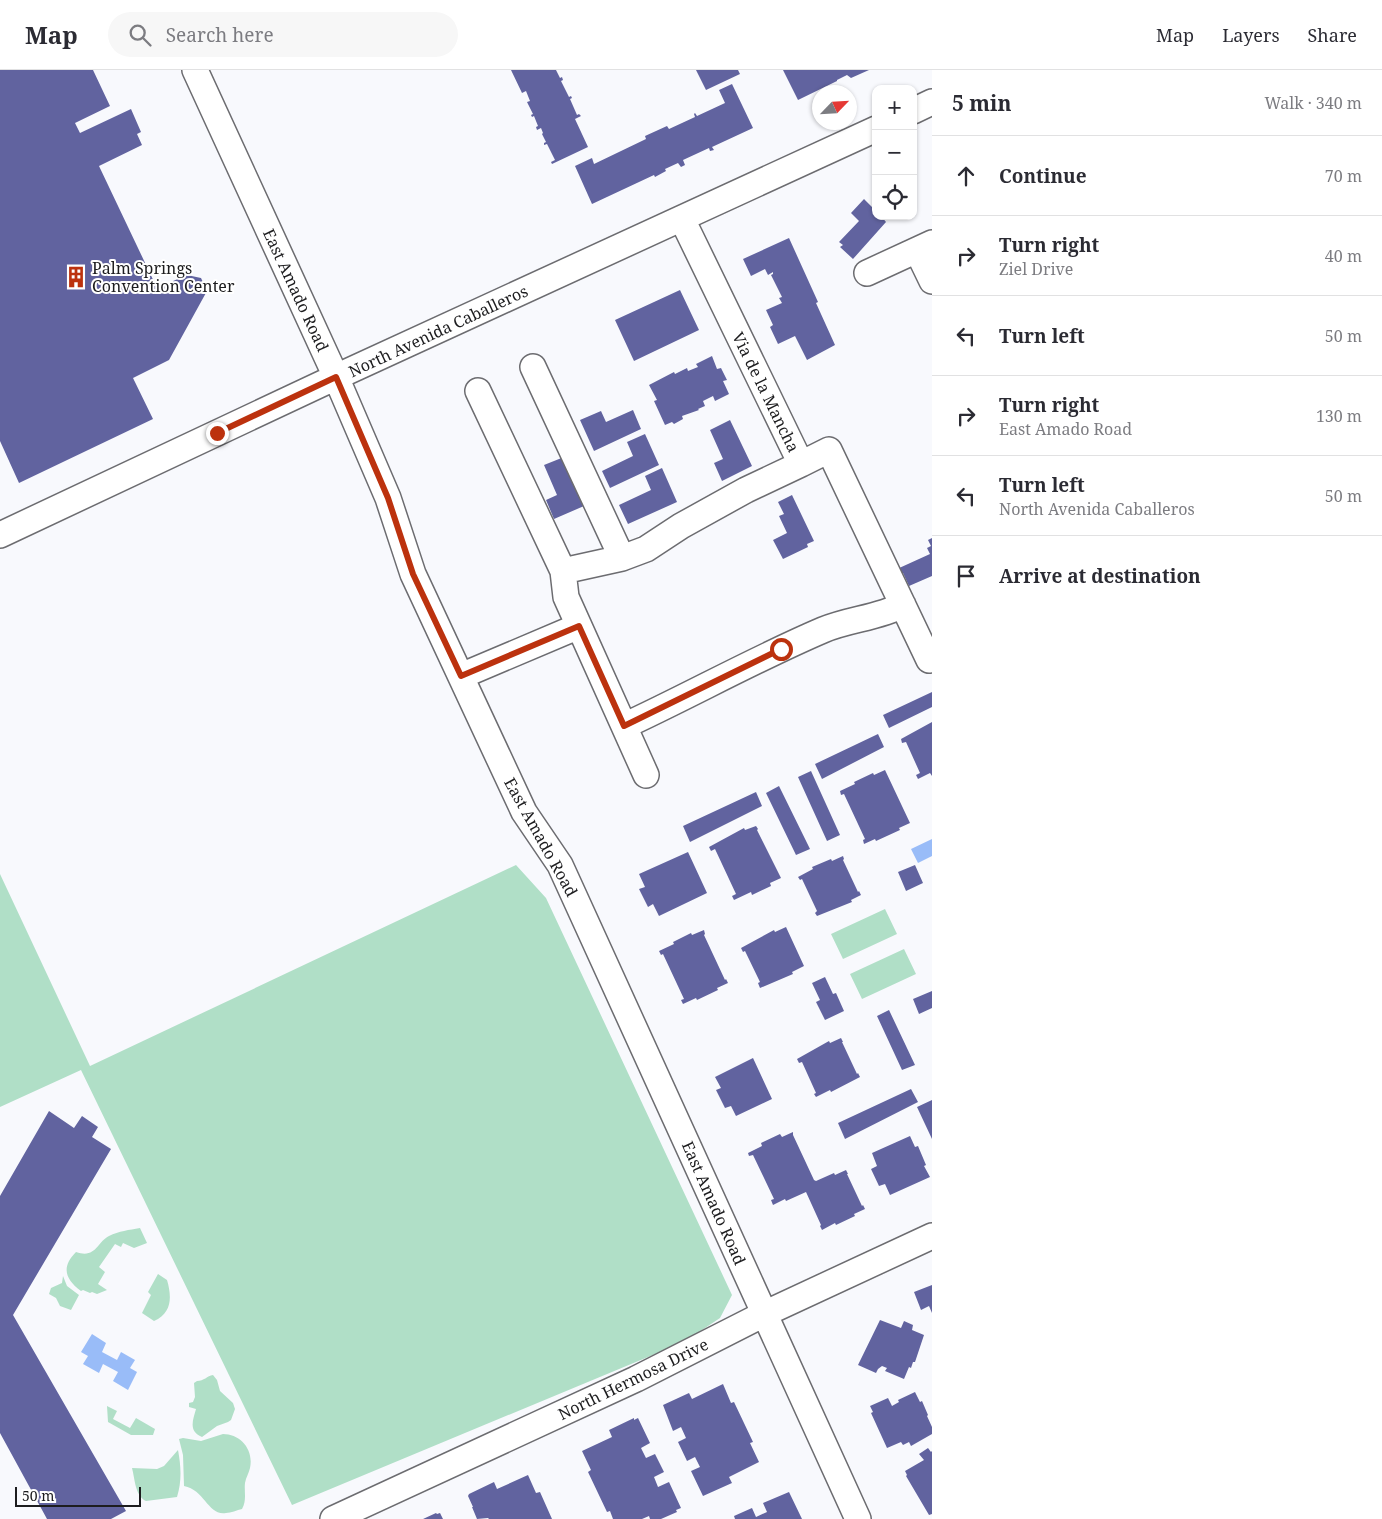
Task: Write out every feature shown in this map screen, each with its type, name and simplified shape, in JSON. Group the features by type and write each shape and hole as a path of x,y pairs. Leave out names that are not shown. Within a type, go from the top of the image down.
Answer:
{"street":[{"name":"East Amado Road","path":"195,70 336,377 388,498 413,574 524,812 560,865 858,1519"},
{"path":"917,109 932,102"},
{"name":"North Avenida Caballeros","path":"0,535 336,377 874,130"},
{"name":"Via de la Mancha","path":"682,219 801,464 829,450 929,660"},
{"path":"867,273 925,246 932,281"},
{"path":"533,367 622,558"},
{"path":"478,391 563,571 566,597 646,775"},
{"path":"563,571 622,558 646,549 681,526 746,490 801,464"},
{"path":"624,726 824,630 882,614 903,605"},
{"path":"461,676 579,626"},
{"name":"North Hermosa Drive","path":"333,1519 636,1379 764,1314 932,1236"}],"green space":[{"path":"516,865 546,898 732,1295 720,1318 684,1342 292,1505 81,1070 0,1107 0,874 90,1066"},
{"path":"885,909 897,934 843,959 831,934"},
{"path":"904,949 916,974 862,999 850,974"},
{"path":"140,1228 147,1243 134,1248 123,1243 121,1247 115,1244 99,1267 105,1272 98,1284 107,1290 97,1294 81,1291 71,1282 68,1277 67,1268 71,1257 76,1252 83,1254 92,1252 109,1236"},
{"path":"158,1274 167,1280 170,1298 164,1314 154,1321 142,1313 151,1295 148,1292"},
{"path":"63,1276 67,1286 79,1295 71,1310 60,1306 56,1298 49,1294 51,1288 62,1283"},
{"path":"213,1375 217,1380 220,1391 233,1403 235,1409 231,1420 217,1426 202,1437 193,1428 196,1409 189,1407 189,1403 193,1402 195,1397 194,1383"},
{"path":"107,1406 117,1411 113,1419 130,1428 136,1418 155,1429 153,1435 131,1435 108,1422"},
{"path":"223,1434 240,1440 248,1449 251,1461 245,1483 244,1506 242,1509 230,1513 215,1511 197,1492 184,1486 183,1455 179,1439 201,1441"},
{"path":"178,1450 180,1485 177,1497 146,1501 142,1499 132,1468 157,1469 164,1466"}],"water":[{"path":"932,839 932,856 918,863 911,849"},
{"path":"92,1334 106,1343 102,1352 117,1360 121,1352 135,1360 130,1368 137,1372 128,1390 113,1381 118,1372 103,1364 99,1373 83,1364 88,1356 81,1352"}],"building":[{"name":"Palm Springs Convention Center","path":"0,70 93,70 110,106 75,123 80,133 131,109 141,132 137,134 142,145 99,166 157,288 187,275 201,278 207,291 169,360 133,378 153,419 19,483 0,441"},
{"path":"511,70 556,70 560,78 562,77 563,80 561,81 569,97 571,96 572,98 570,99 577,115 581,116 575,119 588,147 552,164 551,162 555,160 547,144 544,145 546,142 541,128 537,130 536,127 538,126 534,116 532,117 531,115 533,114 527,102 530,101 526,91 522,93"},
{"path":"696,70 738,70 740,74 706,90"},
{"path":"783,70 869,70 851,78 847,75 829,85 812,85 812,93 798,100"},
{"path":"732,84 753,128 712,147 714,150 710,151 709,148 683,160 685,165 681,167 678,163 665,169 666,171 655,177 654,175 592,204 575,166 592,158 594,164 646,139 645,136 667,126 669,129 695,117 695,113 697,116 725,103 719,90"},
{"path":"864,199 872,207 872,220 884,220 886,222 853,259 840,247 843,245 839,242 859,221 851,213"},
{"path":"789,238 835,345 807,360 795,336 778,344 770,327 773,325 766,310 782,303 779,298 782,297 771,275 773,272 768,275 765,269 751,276 743,259"},
{"path":"680,290 699,330 634,361 615,320"},
{"path":"712,356 717,369 721,368 727,380 723,381 729,394 715,401 713,396 703,401 705,406 699,410 682,416 683,419 674,424 672,422 665,425 654,401 657,400 649,385 674,372 675,374 687,368 688,371 698,367 696,364"},
{"path":"633,410 641,429 594,451 580,420 601,411 606,422"},
{"path":"730,420 752,466 722,481 714,463 723,459 710,430"},
{"path":"645,434 659,465 610,488 602,471 633,456 627,442"},
{"path":"564,457 584,506 554,519 546,500 557,495 544,465"},
{"path":"662,468 677,502 628,524 619,505 651,490 645,476"},
{"path":"792,495 814,541 807,544 808,547 783,559 773,540 787,533 779,516 784,514 778,502"},
{"path":"932,538 932,576 909,586 903,573 899,575 897,569 930,554 927,548 931,546 928,540"},
{"path":"932,692 932,707 889,728 883,715"},
{"path":"932,722 932,776 930,773 918,779 916,775 920,773 906,742 902,743 901,739"},
{"path":"878,734 884,747 822,779 815,764"},
{"path":"885,770 910,823 899,828 900,830 876,841 875,839 864,844 863,840 865,839 844,794 841,795 840,791 873,773 874,775"},
{"path":"811,771 840,835 827,841 798,777"},
{"path":"779,786 810,849 796,855 766,793"},
{"path":"756,792 762,806 690,842 683,826"},
{"path":"756,826 781,878 770,883 771,886 752,895 751,892 734,900 732,896 736,894 715,849 711,851 709,847 744,828 745,830"},
{"path":"688,852 707,893 659,916 653,904 648,907 639,889 645,887 639,874"},
{"path":"843,856 843,860 861,895 851,900 852,902 817,916 815,913 817,911 802,879 800,880 798,877 813,869 812,867"},
{"path":"915,865 923,883 906,891 898,872"},
{"path":"786,927 804,966 792,972 793,974 760,988 758,983 760,982 745,951 743,952 741,948 774,930 775,932"},
{"path":"704,930 704,935 728,983 697,1000 696,998 683,1004 681,1000 684,999 663,954 661,955 659,951 691,933 692,935"},
{"path":"825,977 833,994 836,993 844,1011 825,1020 816,1002 820,1000 812,983"},
{"path":"932,991 932,1008 919,1014 913,999"},
{"path":"889,1010 915,1065 902,1070 877,1016"},
{"path":"841,1038 860,1077 831,1092 830,1090 816,1097 802,1062 799,1063 797,1059 829,1041 830,1043"},
{"path":"753,1058 772,1099 736,1116 731,1106 725,1108 716,1090 721,1088 715,1077"},
{"path":"911,1089 918,1102 845,1139 838,1123"},
{"path":"932,1100 932,1139 917,1107"},
{"path":"49,1111 74,1128 82,1116 98,1127 92,1137 111,1149 13,1315 126,1511 111,1519 47,1519 0,1433 0,1196"},
{"path":"793,1132 814,1180 816,1181 846,1170 865,1209 854,1214 855,1216 822,1230 806,1192 773,1205 771,1200 774,1199 753,1155 749,1156 748,1153 762,1146 761,1143 780,1134 782,1137"},
{"path":"910,1136 915,1147 918,1146 926,1165 924,1166 930,1177 890,1195 885,1184 879,1186 871,1169 877,1166 872,1153"},
{"path":"932,1285 932,1313 929,1306 921,1310 914,1292"},
{"path":"880,1320 901,1328 904,1321 913,1325 912,1330 924,1335 915,1362 913,1362 911,1368 909,1367 904,1379 885,1371 887,1368 882,1366 876,1373 858,1365"},
{"path":"723,1384 731,1403 734,1402 753,1442 750,1443 759,1462 729,1477 732,1483 703,1496 691,1471 700,1467 695,1457 687,1461 678,1442 686,1438 681,1427 673,1431 663,1405 689,1393 692,1399"},
{"path":"915,1392 920,1402 922,1401 928,1415 932,1434 911,1446 909,1442 903,1445 901,1442 887,1448 871,1413 873,1412 870,1406 888,1398 892,1406 899,1402 898,1400"},
{"path":"634,1418 634,1420 638,1418 650,1443 641,1448 646,1458 655,1454 664,1472 654,1477 658,1487 669,1482 681,1508 676,1510 677,1512 661,1519 650,1519 649,1516 642,1519 613,1519 610,1511 607,1512 588,1472 591,1470 582,1451 612,1437 609,1430"},
{"path":"928,1448 932,1451 932,1514 929,1515 906,1476 905,1471 924,1460 919,1454"},
{"path":"528,1475 536,1493 540,1492 552,1519 477,1519 468,1496 469,1494 494,1482 497,1489"},
{"path":"789,1492 802,1519 735,1519 734,1516 752,1508 756,1517 767,1512 763,1503"},
{"path":"440,1513 443,1519 423,1519"}],"place":[{"name":"Palm Springs Convention Center","path":"76,277"}],"route":[{"path":"217,433 336,377 388,498 413,574 461,676 579,626 624,726 656,712 781,649"}]}
